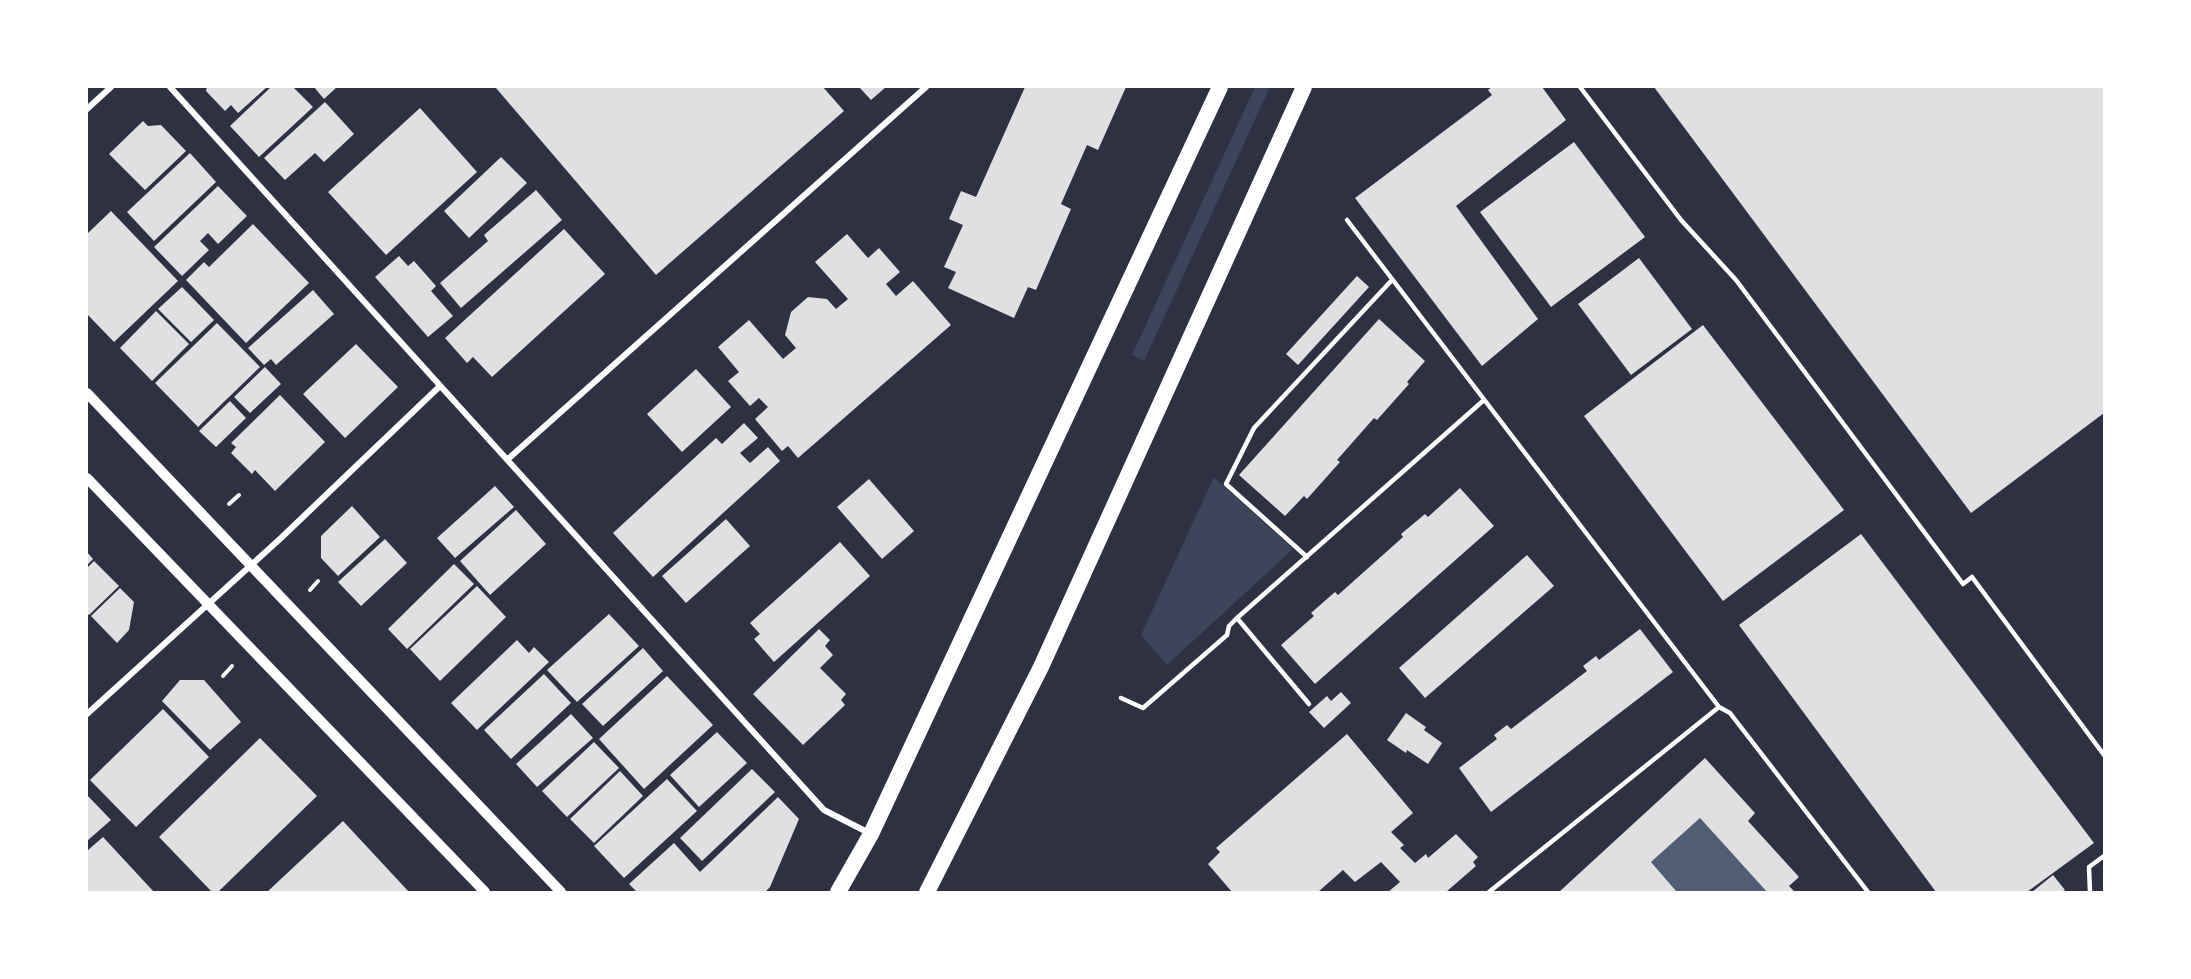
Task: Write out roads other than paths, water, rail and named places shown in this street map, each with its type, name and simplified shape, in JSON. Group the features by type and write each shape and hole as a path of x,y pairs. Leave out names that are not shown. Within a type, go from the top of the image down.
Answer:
{"highway":[{"path":"838,892 871,834 1220,87"},
{"path":"927,892 1041,667 1304,87"}],"street":[{"path":"87,109 111,87"},
{"path":"170,87 824,810 871,834"},
{"path":"508,459 926,87"},
{"path":"87,714 250,566 440,386"},
{"path":"87,393 561,892"},
{"path":"87,478 485,892"}],"lane":[{"path":"1580,87 1681,220 1736,280 1963,584 1972,577 2104,755"},
{"path":"1347,220 1719,706 1730,713 1868,892"},
{"path":"1307,557 1226,484 1254,428 1392,280"},
{"path":"1121,698 1143,708 1227,635 1229,626 1237,618 1484,400"},
{"path":"1237,618 1309,704"},
{"path":"1489,892 1719,706"},
{"path":"2090,892 2089,867 2104,856"}]}
